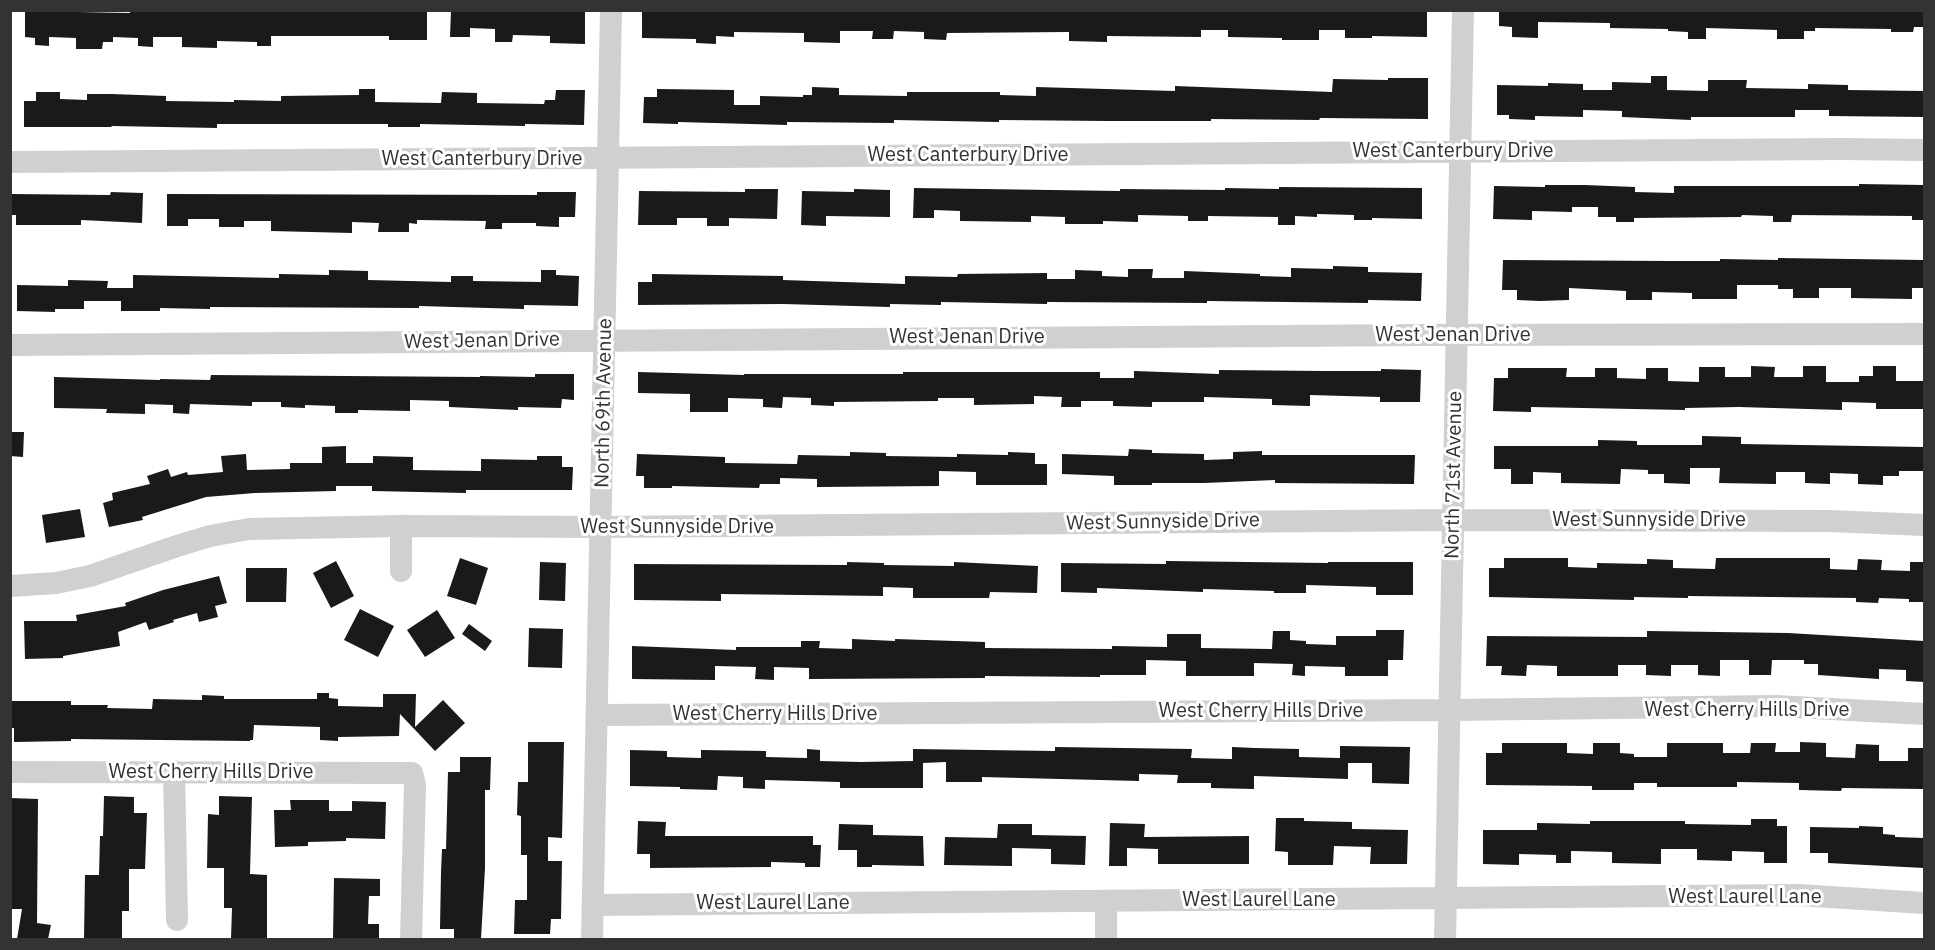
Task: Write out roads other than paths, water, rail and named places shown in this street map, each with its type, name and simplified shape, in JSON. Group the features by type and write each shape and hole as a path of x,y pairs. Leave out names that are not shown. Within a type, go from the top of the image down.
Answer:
{"street":[{"name":"North 69th Avenue","path":"592,939 611,10"},
{"name":"North 71st Avenue","path":"1445,939 1463,10"},
{"name":"West Canterbury Drive","path":"10,162 1461,151 1924,150"},
{"name":"West Jenan Drive","path":"10,345 1457,334 1924,334"},
{"name":"West Sunnyside Drive","path":"10,586 56,583 90,576 210,536 249,529 401,526 601,527 1454,520 1830,520 1924,525"},
{"path":"401,526 401,571"},
{"name":"West Cherry Hills Drive","path":"598,715 1776,706 1924,714"},
{"path":"174,771 177,920"},
{"name":"West Cherry Hills Drive","path":"10,772 412,773 415,785 411,939"},
{"name":"West Laurel Lane","path":"593,905 1798,895 1924,903"},
{"path":"1106,901 1106,939"}]}
